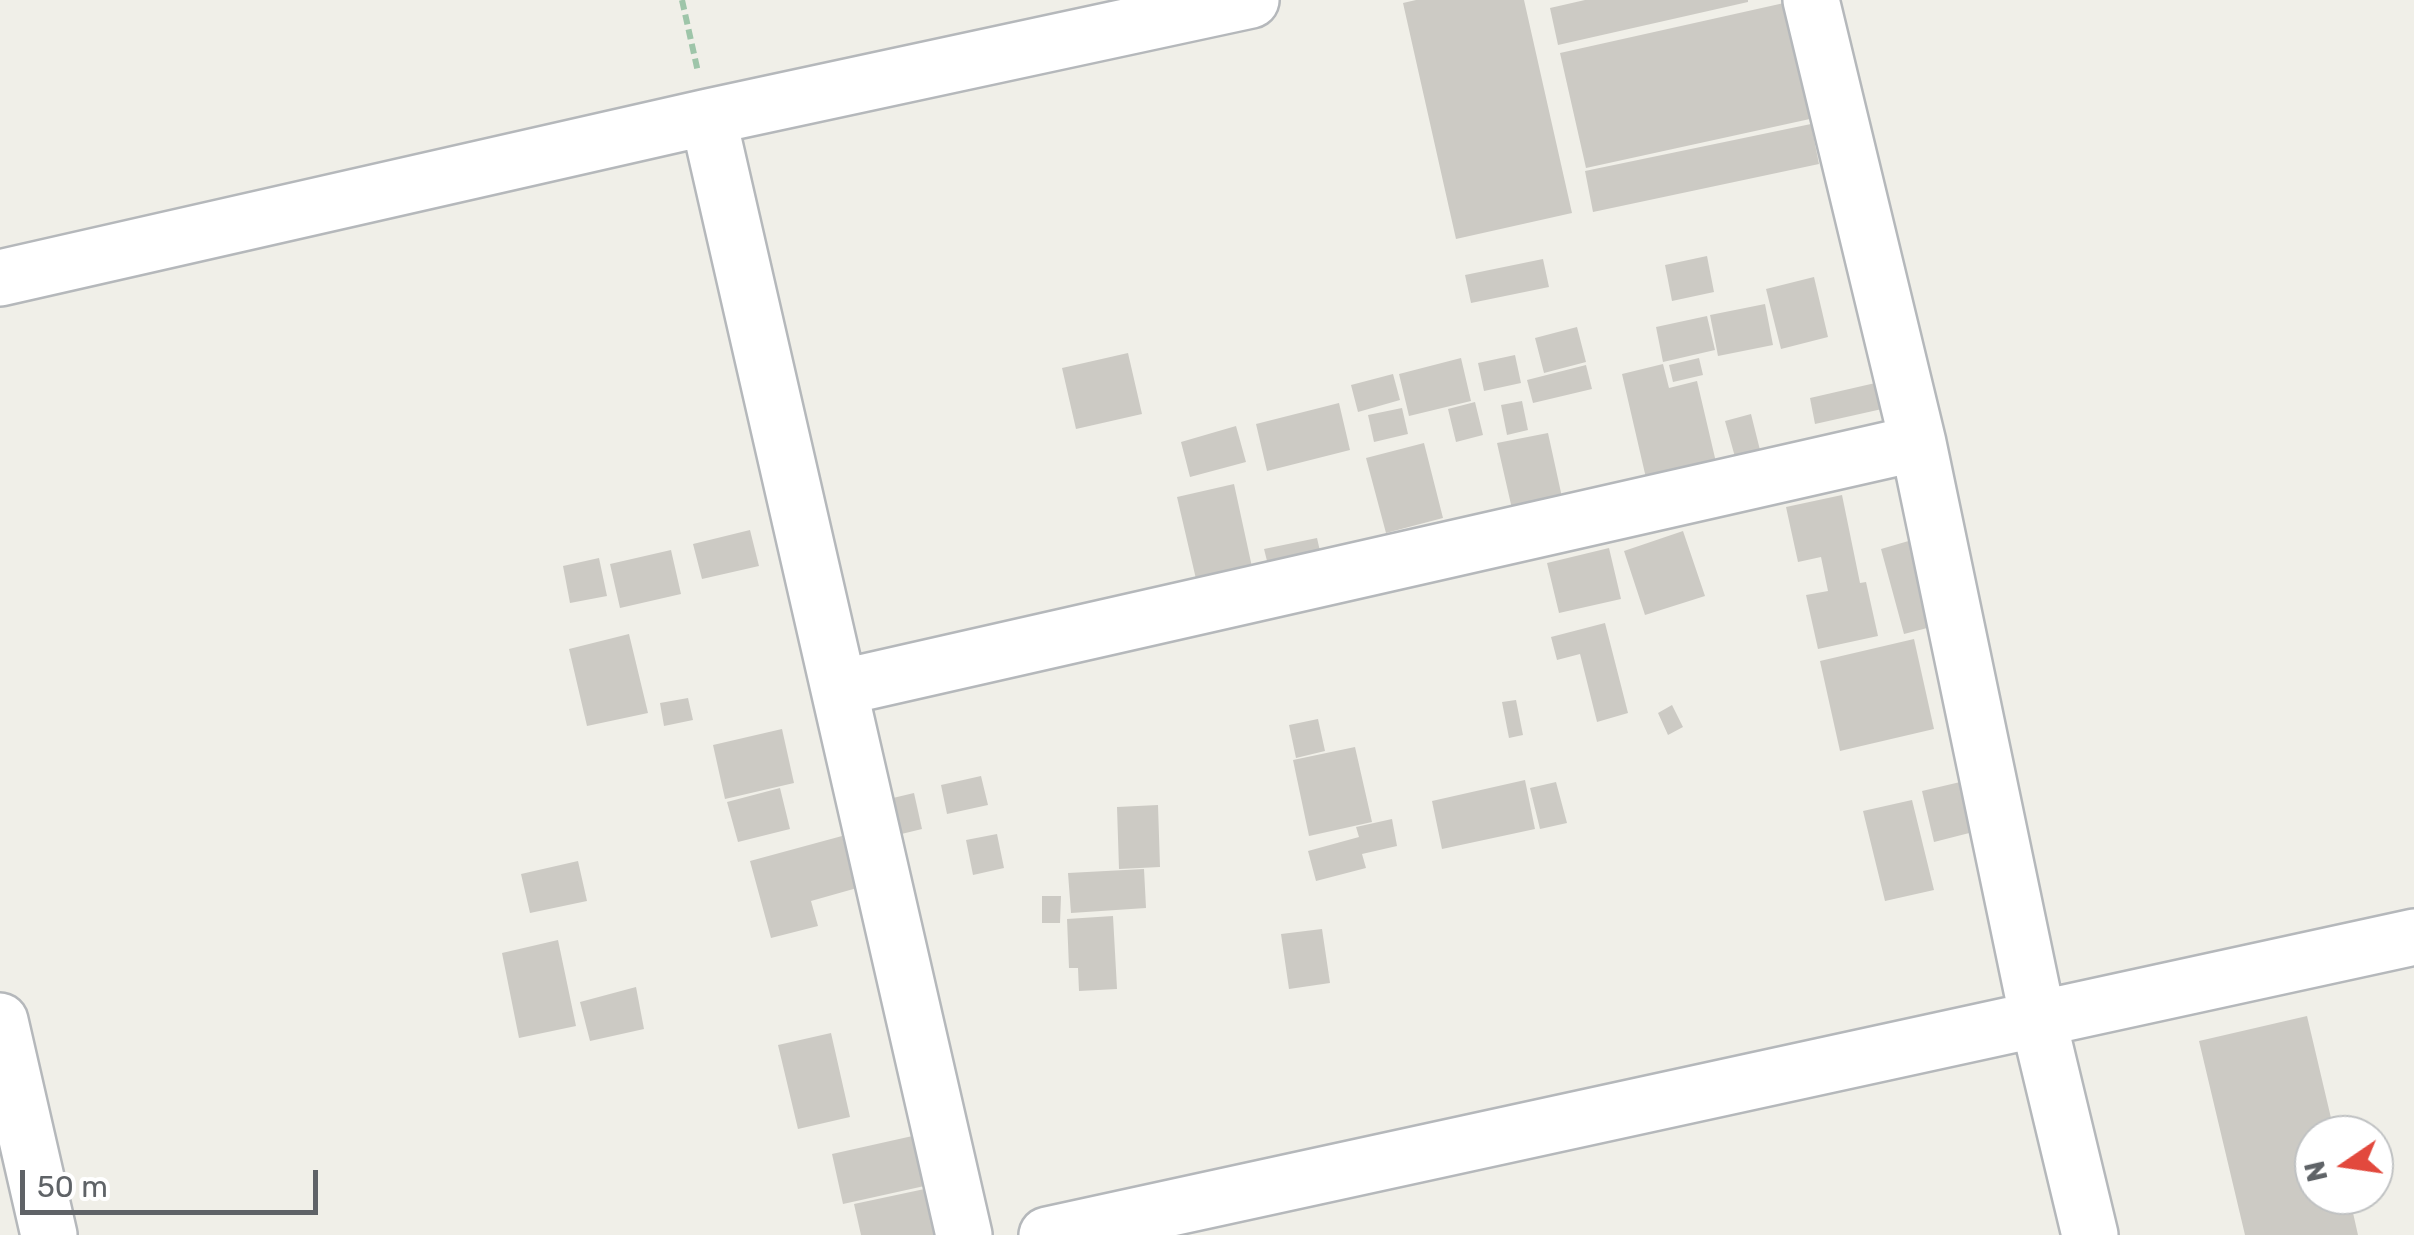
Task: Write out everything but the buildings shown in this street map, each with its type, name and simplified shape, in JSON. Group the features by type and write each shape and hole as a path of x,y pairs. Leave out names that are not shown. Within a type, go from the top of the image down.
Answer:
{"street":[{"path":"0,278 708,117 1251,0"},
{"path":"1811,0 1918,442 2038,1018 2090,1235"},
{"path":"708,117 964,1235"},
{"path":"839,688 1918,442"},
{"path":"1047,1235 2414,936"},
{"path":"0,1021 49,1235"}],"path":[{"path":"682,0 708,117"}]}
